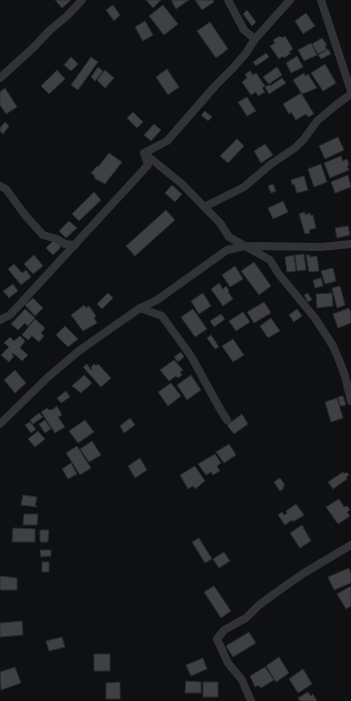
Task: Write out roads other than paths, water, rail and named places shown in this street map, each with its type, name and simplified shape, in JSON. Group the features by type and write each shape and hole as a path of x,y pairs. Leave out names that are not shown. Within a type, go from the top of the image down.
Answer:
{"street":[{"path":"0,78 50,30 67,16 82,0"},
{"path":"228,0 244,30 255,40"},
{"path":"144,153 167,141 237,63 290,0"},
{"path":"204,207 244,187 271,164 295,148 304,139 316,121 351,92 321,0"},
{"path":"144,153 182,184 220,223 229,237 270,260 278,274 315,318 333,346 345,376 351,401"},
{"path":"0,320 10,315 148,165 144,153"},
{"path":"0,186 6,189 29,220 43,235 57,239 65,244 75,245"},
{"path":"0,424 48,377 80,350 140,308 157,300 227,250 246,246 321,247 351,244"},
{"path":"140,308 162,316 191,356 227,420"},
{"path":"251,701 242,680 228,663 217,639 224,630 246,618 259,605 304,573 351,545"}]}
